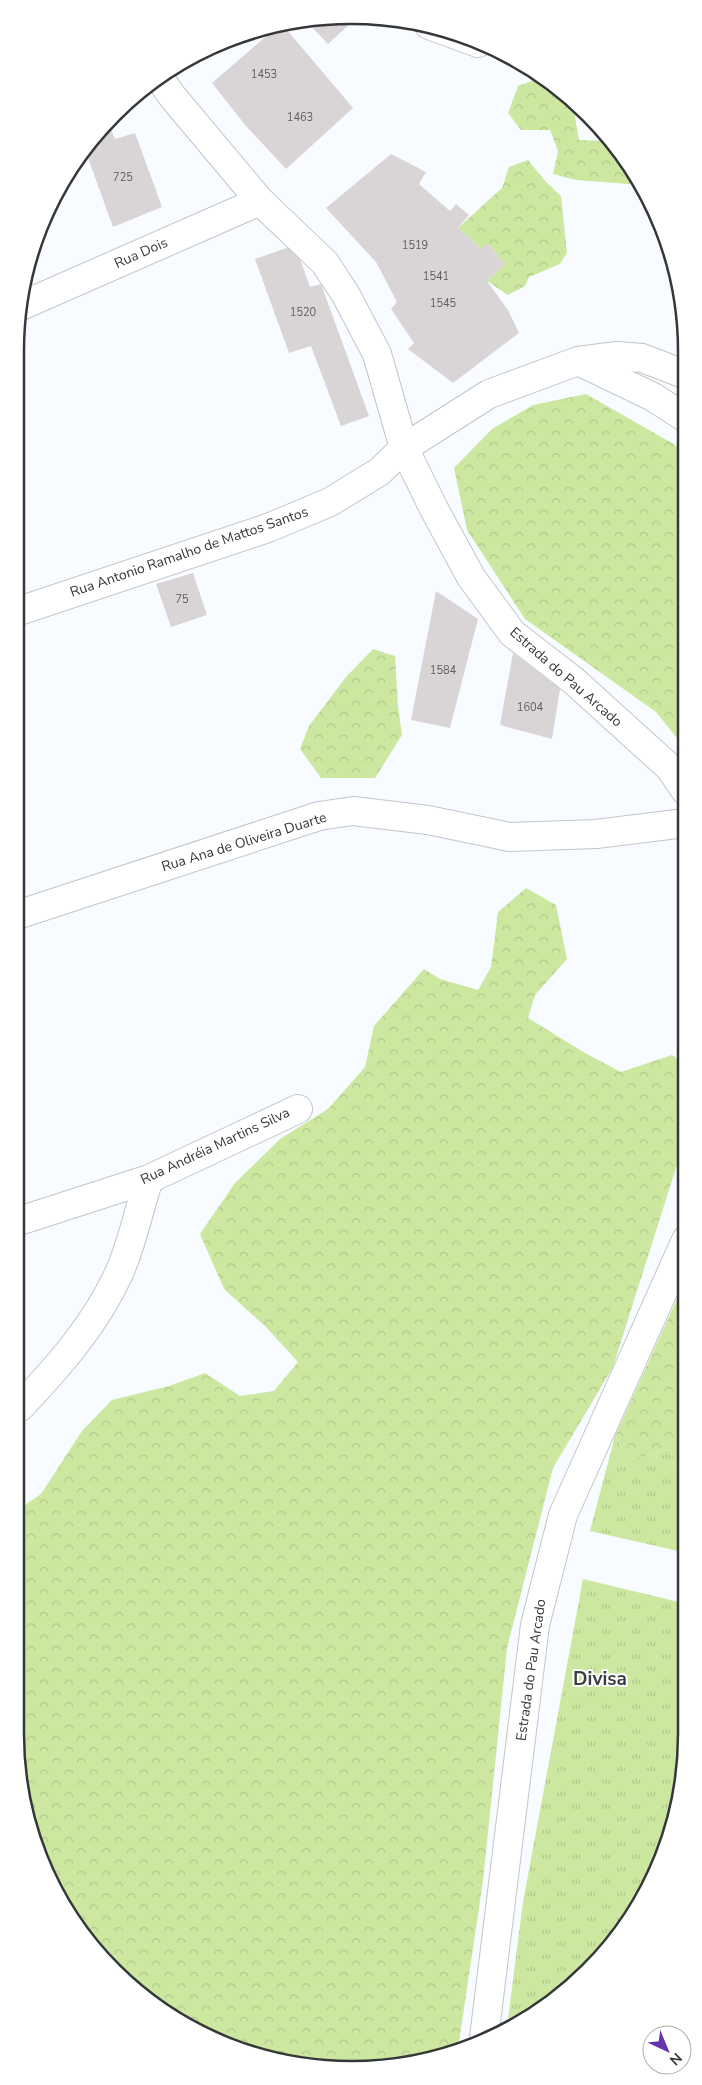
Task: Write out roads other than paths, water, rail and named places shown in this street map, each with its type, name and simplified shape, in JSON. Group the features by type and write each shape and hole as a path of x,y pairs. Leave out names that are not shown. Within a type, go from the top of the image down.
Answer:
{"street":[{"name":"Estrada do Pau Arcado","path":"163,83 260,201 325,263 346,294 377,354 404,448 434,509 472,578 512,633 574,681 670,768 678,780"},
{"name":"Rua Dois","path":"28,303 260,201"},
{"name":"Rua Antonio Ramalho de Mattos Santos","path":"24,609 268,528 330,502 379,472 404,448 489,394 578,361 617,356 642,358 678,372"},
{"path":"578,361 654,397 678,413"},
{"name":"Rua Ana de Oliveira Duarte","path":"24,913 319,816 353,811 428,820 510,837 596,834 678,824"},
{"name":"Rua Andréia Martins Silva","path":"24,1219 149,1179 298,1109"},
{"path":"24,1403 59,1366 100,1308 120,1272 149,1179"},
{"name":"Estrada do Pau Arcado","path":"485,2033 535,1625 548,1571 567,1506 678,1258"}],"district":[{"name":"Divisa","path":"600,1679"}]}
